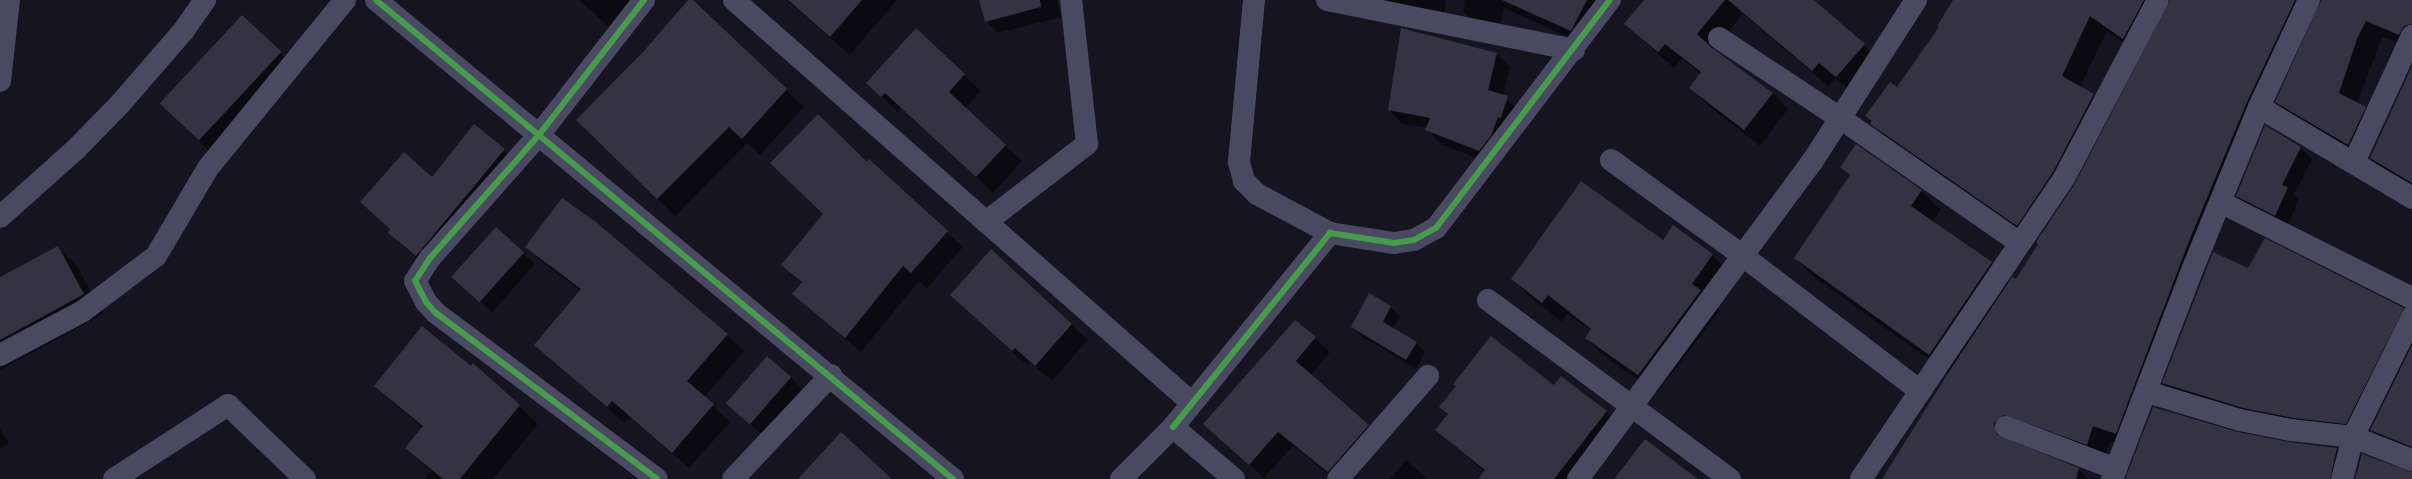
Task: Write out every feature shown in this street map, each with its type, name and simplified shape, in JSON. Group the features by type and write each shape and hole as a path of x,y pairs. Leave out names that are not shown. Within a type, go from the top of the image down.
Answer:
{"street":[{"path":"0,81 9,0"},
{"path":"0,217 71,154 120,104 184,30 205,0"},
{"path":"0,355 83,311 156,256 208,168 345,0"},
{"path":"376,0 538,136 831,375 953,479"},
{"path":"644,0 538,136 430,258 415,281 426,302 436,313 657,479"},
{"path":"734,0 1192,403"},
{"path":"986,222 1087,144 1071,0"},
{"path":"1254,0 1239,162 1244,181 1257,194 1330,232 1394,244 1414,240 1436,228 1574,50 1610,0"},
{"path":"1327,0 1574,50"},
{"path":"1578,479 1812,162 1916,0"},
{"path":"1861,479 2064,178 2158,0"},
{"path":"2006,427 2114,474 2147,392 2193,268 2222,203 2259,107 2309,0"},
{"path":"2354,162 2412,36"},
{"path":"1719,38 1840,118 2020,243"},
{"path":"2259,107 2354,162 2412,198"},
{"path":"1611,160 1743,256 1920,391"},
{"path":"2222,203 2412,298"},
{"path":"1121,479 1173,427 1330,232"},
{"path":"1488,300 1730,479"},
{"path":"2342,479 2354,437 2412,317"},
{"path":"733,479 831,375"},
{"path":"1338,479 1428,376"},
{"path":"2147,392 2240,420 2291,430 2354,437 2412,460"},
{"path":"114,479 228,405 305,479"},
{"path":"1173,427 1234,479"}],"building":[{"path":"688,0 693,0 787,89 742,139 729,127 657,199 576,120 644,51"},
{"path":"788,0 862,0 830,37"},
{"path":"979,0 1040,0 1041,7 985,22"},
{"path":"1502,0 1587,0 1571,31"},
{"path":"1644,0 1725,0 1697,34 1712,48 1773,93 1744,130 1689,88 1701,72 1665,44 1658,52 1624,24"},
{"path":"1728,0 1814,0 1865,44 1836,77 1819,63 1812,71"},
{"path":"1953,0 2144,0 2123,39 2090,16 2062,76 2094,94 2053,172 2017,226 1870,124 1872,121 1865,116 1890,82 1897,87 1939,27 1937,26"},
{"path":"2170,0 2295,0 2247,102 2189,241 2116,434 2093,426 2087,445 2004,415 1994,423 1997,435 2079,468 2076,479 1882,479 1950,370 2012,277 2016,279 2038,244 2036,242 2074,185"},
{"path":"2321,0 2412,0 2412,24 2404,26 2399,35 2366,21 2357,39 2339,93 2366,107 2348,145 2275,102"},
{"path":"242,15 281,52 199,140 159,103"},
{"path":"916,28 965,74 949,92 1006,145 976,177 885,93 881,97 866,83"},
{"path":"1401,28 1497,53 1488,90 1508,96 1501,118 1498,117 1491,136 1479,151 1425,130 1430,118 1388,110"},
{"path":"2412,66 2412,183 2370,158"},
{"path":"818,114 867,162 869,159 948,231 911,273 903,266 845,338 792,294 802,282 781,265 823,214 770,163"},
{"path":"474,124 505,149 416,256 388,233 390,229 360,202 404,152 432,177"},
{"path":"2265,125 2301,147 2282,185 2288,187 2275,216 2236,196"},
{"path":"1856,144 1922,190 1911,206 1992,262 1929,355 1794,258 1850,175 1840,167"},
{"path":"1581,181 1663,240 1673,225 1713,254 1692,284 1701,290 1638,375 1585,338 1591,329 1548,295 1542,303 1511,279"},
{"path":"562,198 596,222 728,334 687,381 714,404 672,453 612,401 607,407 534,345 581,289 525,247"},
{"path":"496,227 524,252 479,302 451,277"},
{"path":"2265,238 2404,308 2346,424 2293,418 2243,408 2162,383 2213,252 2248,268"},
{"path":"58,246 84,294 0,340 0,277"},
{"path":"991,249 1072,324 1035,366 1015,348 1012,351 950,295"},
{"path":"1369,293 1391,306 1383,322 1417,342 1406,360 1351,327"},
{"path":"1295,320 1316,337 1296,361 1369,425 1328,472 1278,432 1249,465 1203,424"},
{"path":"422,326 471,366 473,363 520,405 460,479 443,479 405,448 423,426 374,386"},
{"path":"1491,336 1554,385 1561,376 1607,411 1554,479 1478,479 1485,470 1435,430 1448,414 1439,407 1456,386 1453,384"},
{"path":"2412,345 2412,447 2370,430"},
{"path":"767,356 791,377 750,425 726,404"},
{"path":"2153,407 2238,432 2289,442 2337,448 2330,479 2125,479"},
{"path":"841,432 892,479 798,479"},
{"path":"1645,439 1698,479 1614,479"},
{"path":"2362,454 2412,472 2412,479 2355,479"}],"cycle path":[{"path":"376,0 953,479"},
{"path":"644,0 538,136 430,258 415,281 426,302 436,313 657,479"},
{"path":"1173,427 1330,233 1394,243 1414,240 1436,228 1610,0"}]}
